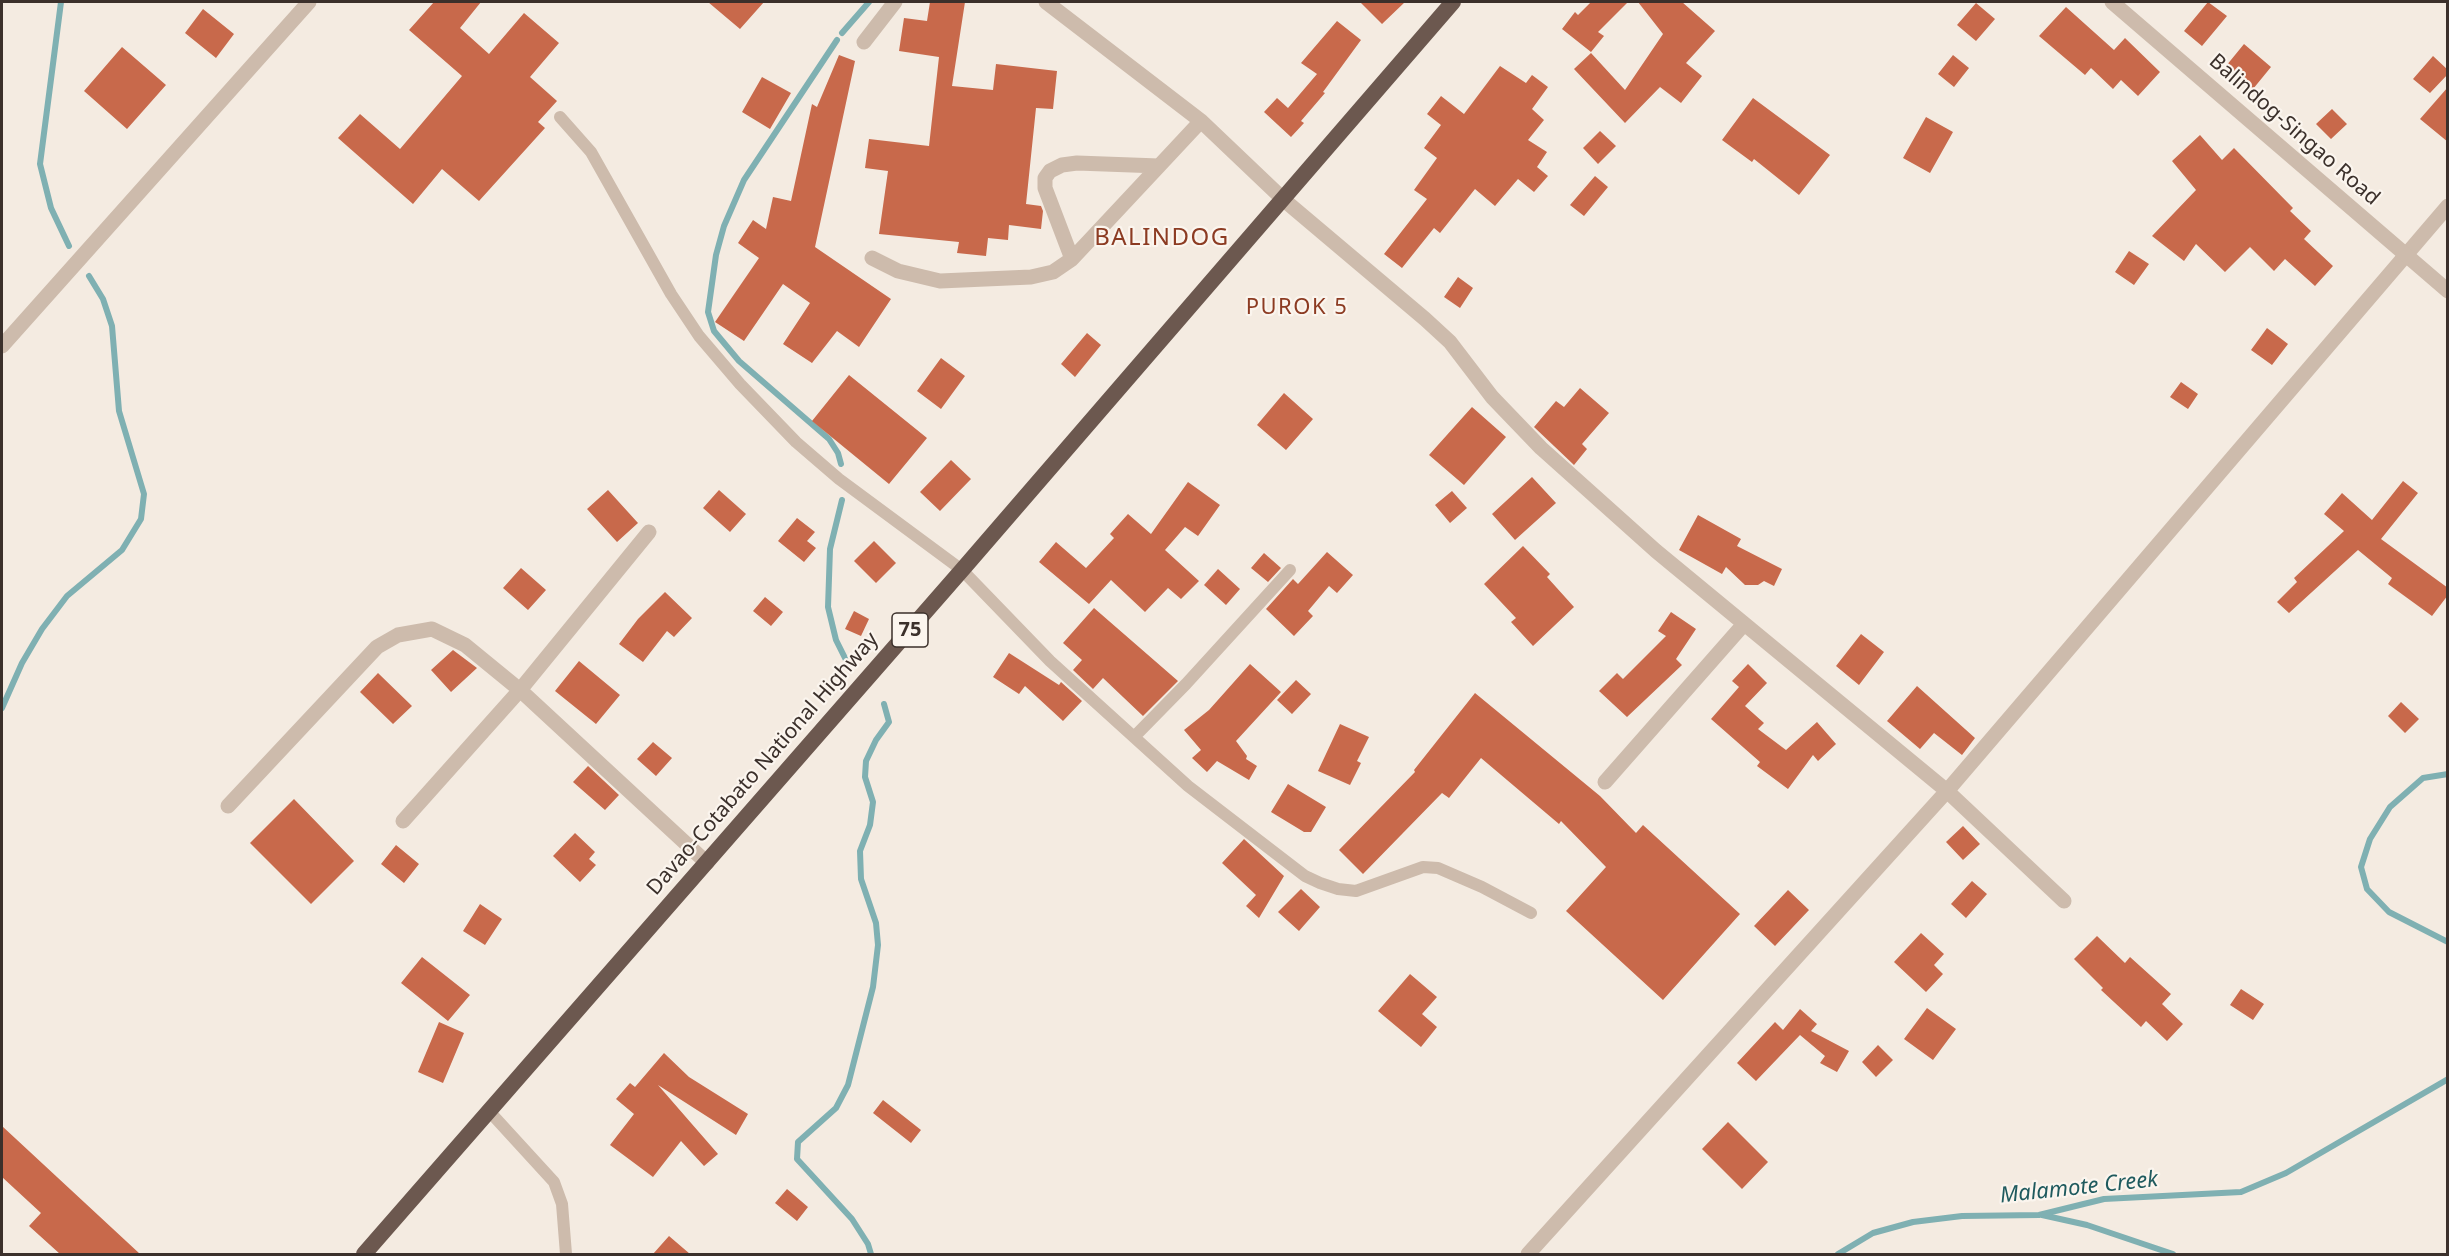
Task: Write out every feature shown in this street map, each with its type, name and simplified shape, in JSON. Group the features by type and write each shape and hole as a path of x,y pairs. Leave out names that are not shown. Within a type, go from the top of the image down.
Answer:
{"highway":[{"name":"Davao-Cotabato National Highway","path":"364,1254 1284,200 1453,2"}],"street":[{"path":"2,346 309,2"},
{"path":"864,42 895,2"},
{"path":"1046,2 1201,121 1284,200 1450,342 1492,397 1534,441 1656,550 1947,791 2064,901"},
{"name":"Balindog-Singao Road","path":"2112,2 2448,291"},
{"path":"872,258 898,271 940,281 1031,277 1053,272 1072,260 1201,121"},
{"path":"1072,260 1045,188 1044,178 1050,171 1062,165 1077,163 1159,166"},
{"path":"1528,1254 1947,791 2448,206"},
{"path":"403,821 520,690 649,532"},
{"path":"1605,782 1744,624"},
{"path":"228,806 377,646 398,635 432,629 465,645 520,690 707,863"}],"lane":[{"path":"561,117 591,152 671,294 699,336 740,384 796,442 839,479 962,570 1050,661 1188,786 1305,876 1320,883 1338,889 1356,891 1423,867 1437,868 1482,887 1531,913"},
{"path":"1134,737 1186,684 1290,570"},
{"path":"489,1111 554,1182 562,1204 566,1254"}],"building":[{"path":"434,2 481,2 460,28 489,54 524,13 559,43 530,77 557,101 538,122 545,128 479,201 442,169 413,204 338,138 360,114 400,149 462,76 409,30"},
{"path":"708,2 764,2 740,29"},
{"path":"930,2 965,2 952,86 993,90 996,64 1057,71 1053,109 1036,108 1026,204 1041,206 1043,211 1041,229 1009,225 1008,240 988,238 986,256 957,253 959,242 879,234 888,171 865,168 869,139 929,146 939,57 899,51 904,18 927,21"},
{"path":"1360,2 1405,2 1382,24"},
{"path":"1591,2 1628,2 1598,32 1604,36 1591,52 1562,29 1575,12 1578,15"},
{"path":"1638,2 1682,2 1715,31 1686,63 1702,76 1681,103 1660,87 1625,123 1574,69 1591,53 1625,90 1663,34"},
{"path":"2208,2 2227,16 2202,46 2184,31"},
{"path":"1976,3 1995,19 1976,41 1957,25"},
{"path":"2066,7 2114,50 2125,38 2160,72 2138,96 2121,80 2113,89 2091,68 2085,75 2039,36"},
{"path":"203,9 234,34 216,58 185,33"},
{"path":"1337,21 1361,40 1323,92 1325,93 1301,121 1304,123 1291,137 1264,112 1277,98 1288,108 1317,74 1301,63"},
{"path":"2244,44 2271,67 2253,89 2226,66"},
{"path":"122,47 166,85 127,129 84,91"},
{"path":"839,55 855,61 815,247 891,299 859,347 837,331 812,363 783,344 810,303 783,284 744,341 715,322 759,258 738,243 753,220 766,229 773,197 791,201 812,104 817,107"},
{"path":"1953,55 1969,68 1954,87 1938,74"},
{"path":"2433,56 2448,70 2448,74 2430,93 2413,79"},
{"path":"1500,66 1526,83 1532,75 1548,87 1532,109 1544,120 1528,140 1547,152 1537,167 1548,176 1534,192 1518,179 1495,206 1475,189 1440,233 1434,228 1402,268 1384,254 1427,199 1414,190 1437,158 1424,148 1441,125 1427,114 1441,96 1464,114"},
{"path":"762,77 791,93 770,129 742,112"},
{"path":"2448,87 2448,142 2420,119"},
{"path":"1753,98 1830,155 1799,195 1754,159 1752,162 1722,140"},
{"path":"2332,109 2347,124 2331,139 2316,124"},
{"path":"1926,117 1953,132 1930,173 1903,158"},
{"path":"1600,131 1616,146 1598,164 1583,148"},
{"path":"2200,135 2222,160 2234,148 2293,208 2290,211 2311,231 2304,239 2333,266 2315,286 2285,259 2274,271 2250,247 2225,272 2196,244 2184,261 2152,236 2196,190 2172,161"},
{"path":"1595,176 1608,187 1584,216 1570,205"},
{"path":"2129,251 2149,264 2134,285 2115,272"},
{"path":"1458,277 1473,288 1460,308 1444,297"},
{"path":"2267,328 2288,344 2272,365 2251,350"},
{"path":"1087,333 1101,345 1075,377 1061,364"},
{"path":"941,358 965,376 941,409 917,391"},
{"path":"849,375 927,438 889,484 812,421"},
{"path":"2181,382 2198,394 2188,409 2170,397"},
{"path":"1580,388 1609,413 1582,444 1587,449 1574,465 1534,427 1556,401 1564,407"},
{"path":"1284,393 1313,419 1286,450 1257,425"},
{"path":"1472,407 1506,437 1464,485 1429,455"},
{"path":"951,460 971,479 940,511 920,492"},
{"path":"1532,477 1556,503 1515,540 1492,514"},
{"path":"2403,481 2418,493 2381,539 2448,588 2448,595 2432,616 2388,584 2392,578 2358,550 2289,613 2277,602 2297,582 2294,578 2344,531 2324,514 2342,493 2372,520"},
{"path":"1188,482 1220,505 1198,536 1185,527 1165,550 1199,581 1181,599 1168,588 1145,612 1111,580 1089,604 1039,562 1056,542 1086,568 1114,538 1110,534 1128,514 1151,534"},
{"path":"608,490 638,523 617,542 587,509"},
{"path":"719,490 746,514 730,532 703,508"},
{"path":"1452,491 1467,508 1450,523 1435,505"},
{"path":"1698,515 1741,539 1737,546 1782,569 1774,586 1764,581 1758,585 1745,585 1726,567 1722,574 1679,550"},
{"path":"797,518 815,532 807,541 816,548 804,562 778,541"},
{"path":"874,541 896,563 876,583 854,561"},
{"path":"1523,546 1550,574 1547,577 1574,607 1533,646 1511,622 1516,618 1484,584"},
{"path":"1327,552 1353,575 1337,593 1329,586 1308,611 1313,616 1294,636 1266,609 1293,579 1298,584"},
{"path":"1264,553 1281,568 1268,582 1251,568"},
{"path":"521,568 546,590 528,610 503,588"},
{"path":"1218,569 1240,589 1226,605 1204,585"},
{"path":"665,592 692,618 674,637 667,631 643,662 619,644 638,619"},
{"path":"765,597 783,612 771,626 753,611"},
{"path":"1094,608 1178,681 1143,716 1103,678 1093,689 1073,670 1082,660 1063,643"},
{"path":"854,611 869,619 861,636 845,629"},
{"path":"1671,612 1696,629 1676,659 1682,665 1627,717 1599,691 1617,673 1623,679 1666,636 1658,631"},
{"path":"1861,634 1884,652 1859,685 1836,666"},
{"path":"453,650 477,668 451,692 431,670"},
{"path":"1009,653 1059,685 1061,682 1082,701 1063,721 1025,686 1019,694 993,677"},
{"path":"579,661 620,695 596,724 555,691"},
{"path":"1250,664 1281,692 1236,741 1247,756 1246,759 1257,766 1249,780 1217,761 1207,772 1192,758 1201,750 1184,730 1209,710"},
{"path":"1748,664 1767,683 1745,706 1764,723 1758,729 1786,750 1817,722 1836,744 1818,761 1813,755 1788,789 1757,766 1760,762 1711,719 1739,687 1732,681"},
{"path":"378,673 412,706 393,724 360,692"},
{"path":"1296,680 1311,694 1292,714 1277,700"},
{"path":"1917,686 1975,738 1962,755 1934,733 1920,749 1887,721"},
{"path":"1475,693 1600,796 1636,833 1643,825 1740,914 1663,1000 1566,911 1606,867 1561,821 1559,824 1481,758 1449,798 1442,793 1363,874 1339,850 1415,772 1414,770"},
{"path":"2401,702 2419,719 2405,733 2388,716"},
{"path":"1340,724 1369,737 1357,761 1361,763 1350,785 1318,771"},
{"path":"653,742 672,758 656,776 637,759"},
{"path":"588,766 619,795 605,810 573,782"},
{"path":"1288,784 1326,807 1311,832 1304,832 1271,812"},
{"path":"294,799 354,861 311,904 250,843"},
{"path":"1963,826 1980,844 1963,860 1946,842"},
{"path":"575,833 595,852 589,859 596,865 580,882 553,856"},
{"path":"1244,839 1284,876 1259,918 1246,906 1256,895 1222,863"},
{"path":"396,845 419,864 404,883 381,864"},
{"path":"1972,881 1987,894 1966,918 1951,904"},
{"path":"1301,889 1320,907 1299,931 1278,912"},
{"path":"1788,890 1809,910 1775,946 1754,926"},
{"path":"480,904 502,919 485,945 463,931"},
{"path":"1921,933 1944,954 1934,965 1943,974 1926,992 1894,962"},
{"path":"2097,936 2125,963 2130,957 2171,994 2162,1004 2183,1024 2167,1041 2146,1021 2141,1027 2101,990 2103,988 2074,959"},
{"path":"422,957 470,995 448,1021 401,983"},
{"path":"1410,974 1437,997 1422,1014 1437,1027 1421,1047 1378,1011"},
{"path":"2241,989 2264,1004 2253,1020 2230,1005"},
{"path":"1927,1008 1956,1029 1933,1060 1904,1039"},
{"path":"1800,1009 1817,1024 1811,1031 1849,1051 1837,1072 1820,1063 1825,1056 1800,1035 1756,1081 1737,1063 1775,1022 1783,1030"},
{"path":"439,1022 464,1033 443,1083 418,1072"},
{"path":"1878,1045 1893,1060 1876,1077 1862,1062"},
{"path":"664,1053 689,1077 748,1114 736,1135 658,1085 718,1154 704,1166 681,1141 653,1177 610,1145 634,1114 616,1099 630,1083 635,1087"},
{"path":"883,1100 921,1130 911,1143 873,1113"},
{"path":"1728,1122 1768,1162 1742,1189 1702,1149"},
{"path":"2,1126 140,1254 60,1254 29,1226 41,1213 2,1177"},
{"path":"787,1189 808,1207 797,1221 775,1203"},
{"path":"669,1236 690,1254 653,1254"}],"waterway":[{"path":"61,2 40,164 51,208 69,246"},
{"path":"842,33 869,2"},
{"path":"837,40 744,180 724,226 716,255 708,312 714,331 739,361 829,439 838,453 841,464"},
{"path":"2,708 22,663 42,629 67,596 122,550 141,519 144,494 119,411 112,326 103,299 89,276"},
{"path":"842,500 830,549 828,607 836,640 846,660"},
{"path":"871,1254 868,1244 852,1219 797,1159 798,1142 836,1108 848,1085 873,987 878,945 876,923 861,879 860,851 870,825 873,802 865,777 866,761 876,740 889,722 884,704"},
{"name":"Malamote Creek","path":"2448,774 2423,778 2390,807 2370,839 2361,867 2367,889 2389,912 2448,942"},
{"name":"Malamote Creek","path":"1838,1254 1873,1233 1913,1222 1962,1216 2039,1215 2104,1199 2241,1192 2286,1173 2448,1079"},
{"path":"2042,1215 2087,1225 2173,1254"}],"district":[{"name":"BALINDOG","path":"1162,238"},
{"name":"PUROK 5","path":"1297,308"}]}
